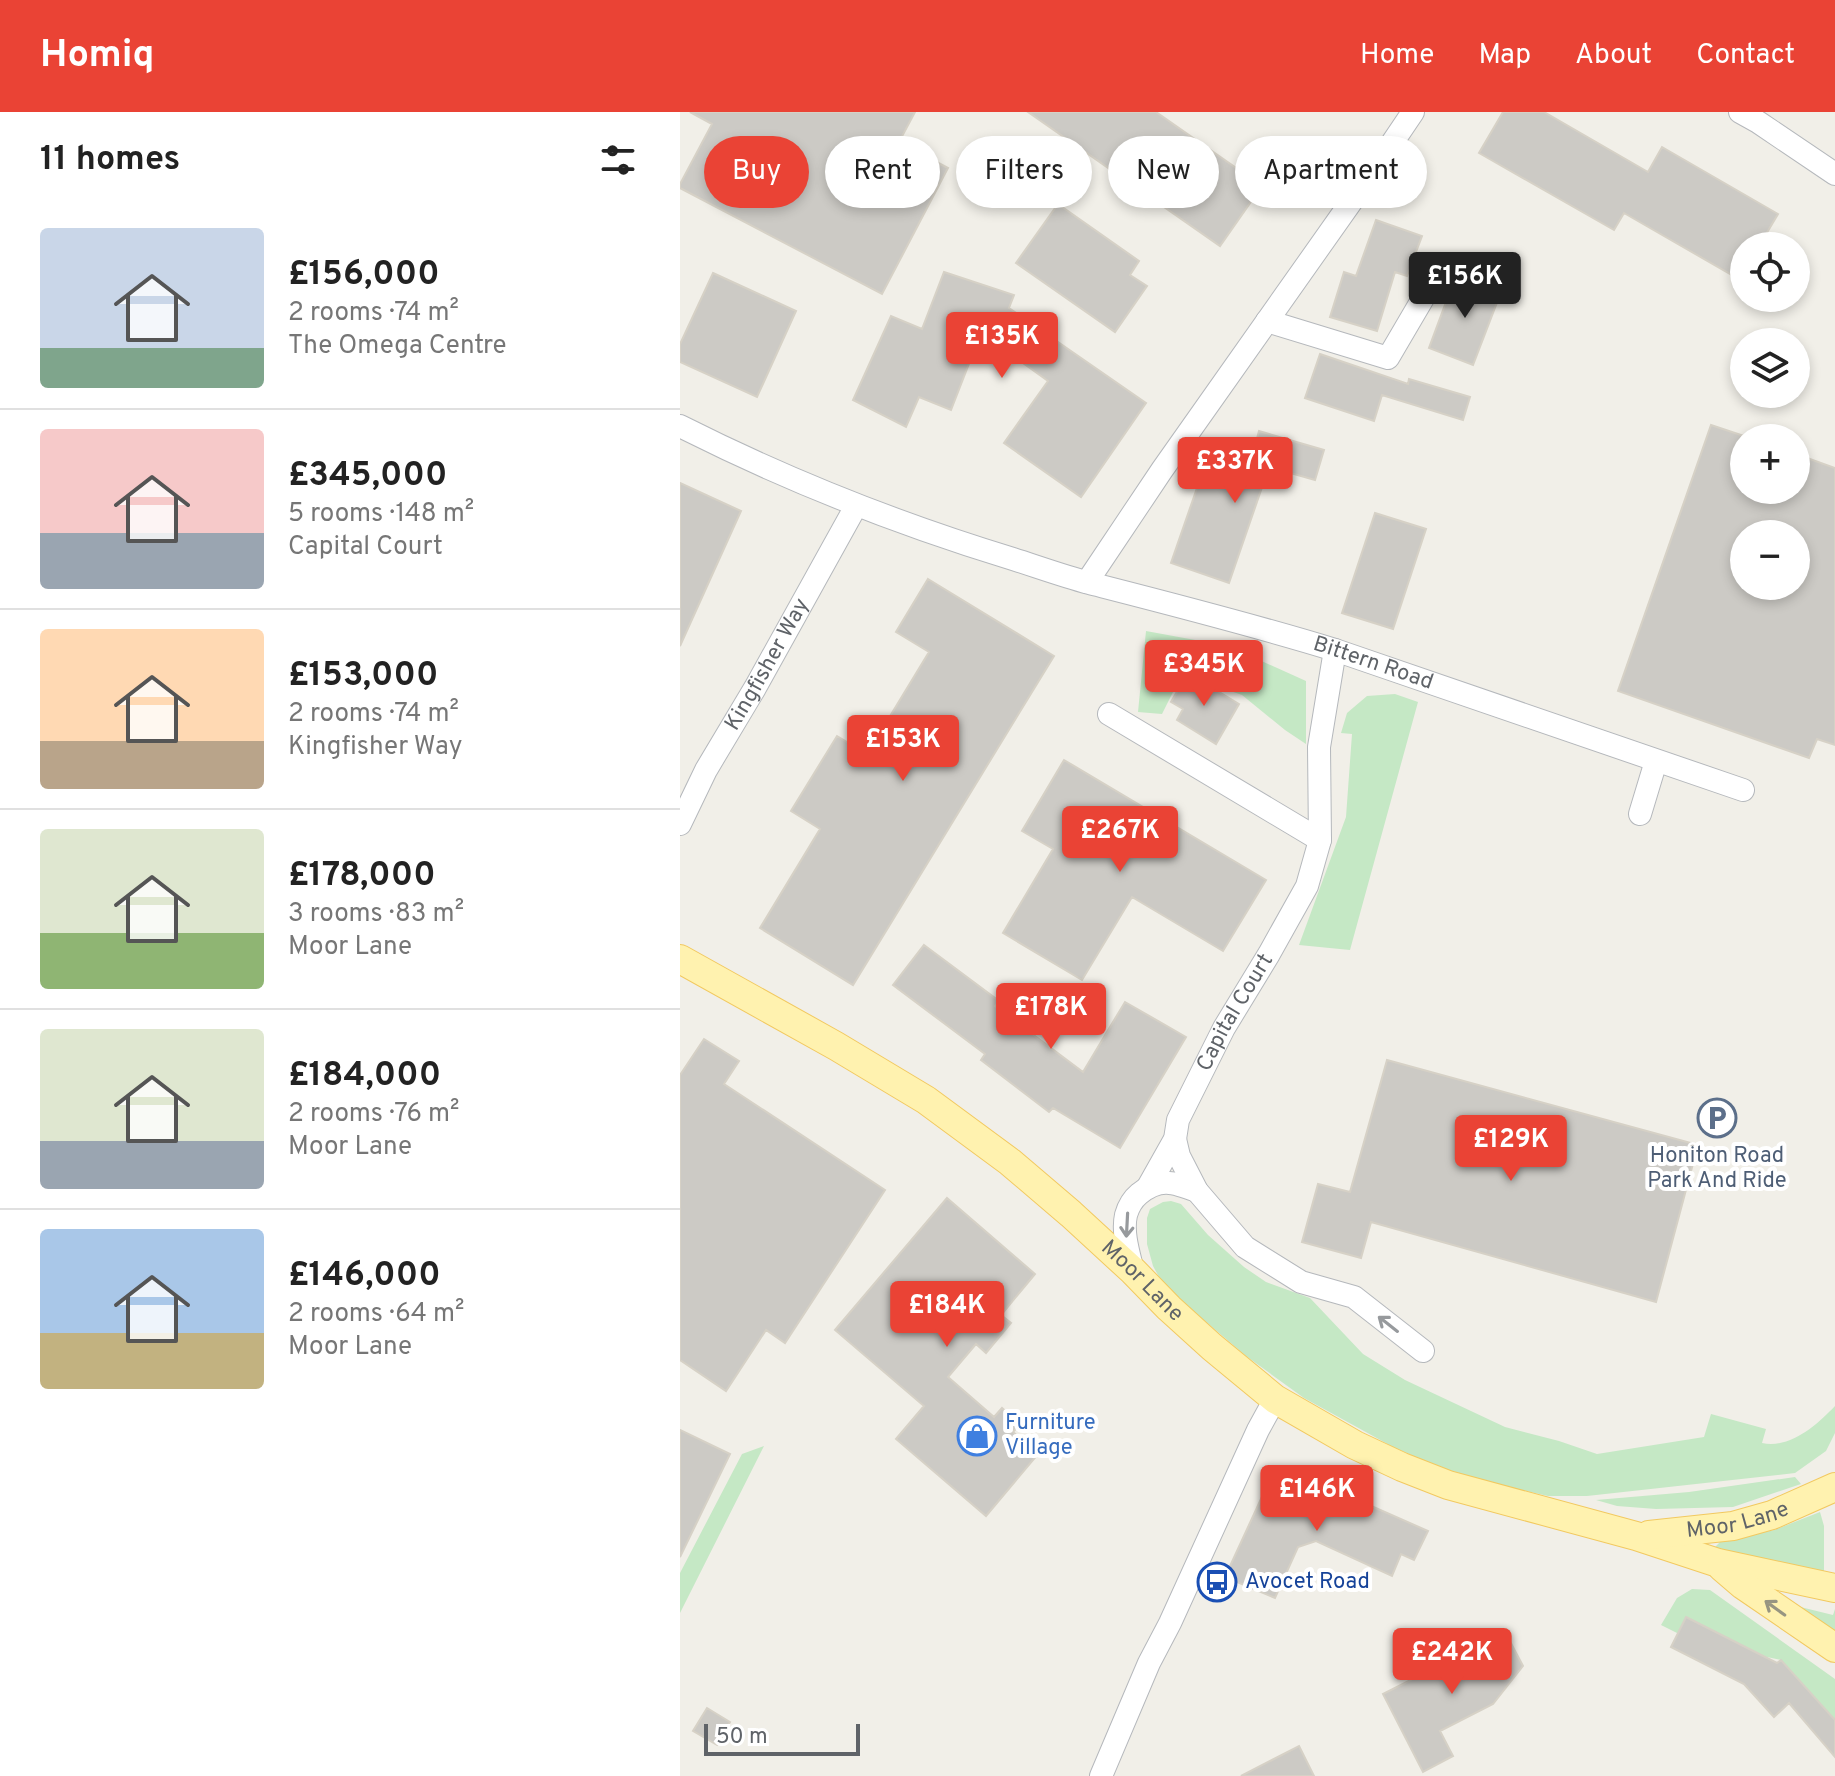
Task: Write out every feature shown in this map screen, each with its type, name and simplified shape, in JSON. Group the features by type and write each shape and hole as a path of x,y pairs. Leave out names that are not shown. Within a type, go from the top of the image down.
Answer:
{"main road":[{"name":"Moor Lane","path":"680,959 926,1100 1010,1162 1071,1214 1201,1338 1275,1399 1355,1445 1448,1485 1636,1536 1718,1563 1835,1588"},
{"name":"Moor Lane","path":"1636,1536 1733,1526 1772,1515 1827,1491"},
{"path":"1718,1563 1743,1585 1835,1648"}],"street":[{"path":"1087,582 1413,112"},
{"path":"1754,115 1835,174"},
{"path":"1267,321 1388,358 1432,283"},
{"name":"Bittern Road","path":"680,426 856,506 957,542 1087,582 1261,627 1335,650 1743,790"},
{"name":"Kingfisher Way","path":"680,824 706,770 856,506"},
{"name":"Capital Court","path":"1133,1271 1127,1247 1126,1216 1134,1198 1148,1187 1175,1139 1178,1120 1224,1028 1307,886 1320,840 1319,747 1335,650"},
{"path":"1109,714 1320,840"},
{"path":"1640,814 1656,761"},
{"path":"1175,1139 1179,1156 1197,1191 1245,1247 1301,1282 1354,1297 1423,1351"},
{"path":"1148,1187 1163,1182 1197,1191"},
{"path":"1101,1776 1149,1663 1275,1399"}],"green space":[{"path":"1146,631 1228,646 1306,681 1306,744 1242,695 1182,674 1162,714 1138,712"},
{"path":"1395,694 1418,702 1350,950 1299,945 1346,817 1352,734 1341,733 1347,713 1367,696"},
{"path":"1171,1201 1181,1204 1208,1235 1244,1267 1266,1282 1310,1298 1363,1354 1405,1380 1505,1427 1597,1454 1704,1437 1711,1414 1766,1429 1762,1443 1772,1444 1802,1434 1835,1406 1835,1433 1826,1451 1795,1473 1587,1496 1548,1496 1436,1466 1393,1447 1304,1398 1246,1356 1164,1286 1153,1266 1147,1244 1147,1218 1150,1209"},
{"path":"764,1446 680,1613 680,1573 742,1454"},
{"path":"1795,1477 1801,1484 1733,1507 1656,1509 1617,1506 1596,1500 1689,1492"},
{"path":"1820,1512 1824,1526 1824,1572 1713,1549 1720,1542 1774,1530"},
{"path":"1692,1589 1710,1590 1835,1679 1835,1720 1781,1660 1762,1656 1687,1617 1679,1634 1661,1625 1677,1598"},
{"path":"1780,1602 1833,1615 1835,1609 1835,1638"}],"building":[{"path":"690,112 915,112 902,136 825,136 825,208 927,208 882,294 718,208 809,208 809,136 706,136 712,124"},
{"path":"1028,112 1156,112 1190,136 1108,136 1108,168 1092,157 1092,136 1062,136"},
{"path":"1503,112 1544,112 1648,172 1662,147 1778,214 1767,232 1730,232 1730,274 1624,213 1614,230 1479,153"},
{"path":"704,139 704,201 680,188"},
{"path":"1219,156 1235,167 1235,208 1247,208 1220,246 1166,208 1219,208"},
{"path":"940,164 948,168 940,183"},
{"path":"1055,208 1064,208 1139,261 1130,275 1147,286 1115,332 1016,263"},
{"path":"1376,220 1422,236 1407,276 1395,272 1377,331 1330,317 1344,272 1356,276"},
{"path":"944,272 1014,295 1009,308 1146,403 1081,497 1004,443 1048,381 995,343 988,361 972,356 951,410 919,397 906,427 853,400 891,316 922,329"},
{"path":"713,273 796,311 757,397 680,362 680,344"},
{"path":"1456,275 1501,292 1473,365 1429,348"},
{"path":"1320,354 1408,384 1409,379 1470,397 1463,420 1382,395 1374,421 1305,398"},
{"path":"1711,425 1730,431 1730,504 1810,504 1810,459 1835,468 1835,745 1817,739 1809,758 1618,691"},
{"path":"1259,431 1324,450 1315,480 1269,467 1229,583 1171,563 1206,462 1247,476"},
{"path":"680,483 741,511 680,646"},
{"path":"1375,513 1426,529 1393,629 1342,613"},
{"path":"928,579 1054,656 853,985 760,928 820,829 791,811 837,736 867,754 929,652 896,632"},
{"path":"1188,673 1239,704 1216,744 1177,720 1183,709 1171,702"},
{"path":"1064,760 1266,880 1223,951 1132,897 1082,980 1003,933 1053,849 1022,831"},
{"path":"924,945 999,1001 995,1006 1083,1072 1125,1002 1186,1037 1120,1148 1053,1108 1049,1112 981,1060 985,1054 893,985"},
{"path":"704,1039 739,1061 724,1084 885,1190 785,1343 766,1330 726,1391 680,1360 680,1075"},
{"path":"1387,1060 1698,1145 1656,1302 1371,1222 1361,1258 1302,1242 1318,1184 1350,1192"},
{"path":"947,1198 1035,1274 1001,1315 1011,1323 986,1353 976,1344 948,1377 994,1417 1002,1408 1020,1424 1013,1432 1038,1454 986,1516 896,1439 924,1406 835,1330"},
{"path":"680,1430 730,1454 680,1557"},
{"path":"1301,1475 1428,1531 1414,1560 1401,1554 1392,1576 1316,1541 1298,1547 1275,1598 1225,1577 1266,1488"},
{"path":"1686,1617 1777,1663 1781,1660 1835,1720 1835,1757 1789,1703 1774,1717 1744,1684 1671,1647"},
{"path":"1505,1632 1523,1666 1493,1704 1440,1731 1453,1756 1423,1772 1383,1694"},
{"path":"707,1708 730,1722 717,1745 693,1731"},
{"path":"1299,1746 1314,1776 1241,1776"}],"place":[{"name":"Honiton Road Park And Ride","path":"1717,1118"},
{"name":"Furniture Village","path":"977,1436"},
{"name":"Avocet Road","path":"1217,1582"}]}
